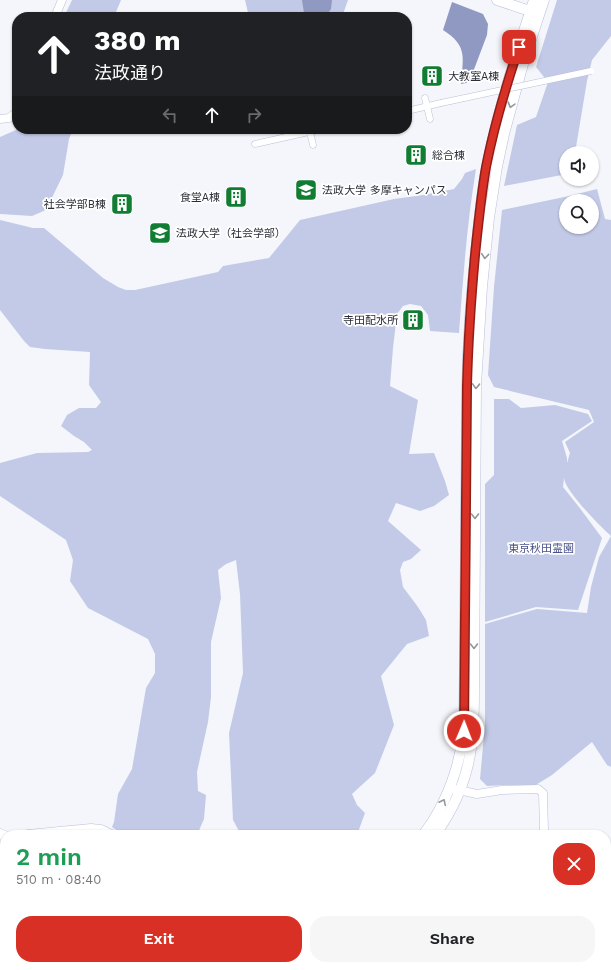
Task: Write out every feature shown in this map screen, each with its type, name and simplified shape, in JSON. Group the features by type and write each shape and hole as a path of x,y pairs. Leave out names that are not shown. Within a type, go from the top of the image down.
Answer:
{"street":[{"path":"56,12 62,0"},
{"path":"497,0 535,13"},
{"path":"426,830 455,789 468,761 473,731 476,385 482,293 484,218 504,134 524,64 535,13 534,0"},
{"path":"535,13 544,0"},
{"path":"412,110 594,70"},
{"path":"425,98 430,120"},
{"path":"0,119 9,118 12,116"},
{"path":"255,144 301,134"},
{"path":"310,134 313,145"},
{"path":"455,789 477,794 502,790 538,789 543,793 544,830"},
{"path":"438,830 452,808 455,789"},
{"path":"80,830 101,830"}],"green space":[{"path":"72,0 121,0 116,12 66,12"},
{"path":"245,0 348,0 344,12 248,12"},
{"path":"557,0 611,0 611,36 592,60 576,146 559,146 559,176 504,186 517,125 536,117 548,82 536,67"},
{"path":"12,132 12,134 71,134 63,175 46,210 32,216 0,214 0,137"},
{"path":"476,169 468,230 459,333 430,331 428,315 421,306 410,304 403,306 397,314 390,386 418,400 409,454 434,453 449,495 434,506 420,511 396,503 388,521 421,550 411,559 403,562 400,570 403,587 426,620 429,636 407,644 381,676 394,725 375,773 352,794 357,805 365,813 359,830 238,830 233,820 229,733 243,673 240,594 236,560 226,564 218,570 221,598 211,642 211,697 208,722 197,772 198,791 206,795 204,819 199,830 116,830 112,827 118,794 132,769 146,688 155,673 155,654 148,639 88,608 70,581 73,560 66,540 0,496 0,463 37,453 88,452 92,450 84,442 61,426 67,415 79,408 96,408 101,402 89,385 90,352 30,347 0,310 0,220 33,228 44,228 103,278 126,290 135,290 218,272 223,266 269,258 300,220 394,199 454,189 465,173"},
{"path":"597,189 598,194 577,194"},
{"name":"東京秋田霊園","path":"599,196 605,219 611,220 611,536 576,499 566,484 564,478 563,487 602,538 578,610 536,607 485,622 485,484 494,475 494,399 509,399 521,408 555,405 588,414 592,421 562,441 567,463 570,453 565,442 594,422 589,410 494,387 488,375 494,287 502,210 559,198 559,234 599,234"},
{"path":"611,536 611,767 607,765 592,742 552,775 534,786 487,786 480,779 485,724 485,624 537,609 587,613 591,587 599,557"}],"shaded area":[{"path":"302,0 332,0 331,9 329,12 304,12"},
{"path":"452,2 483,14 488,24 487,35 470,80 461,84 463,59 460,47 457,41 443,30"}],"place":[{"name":"大教室A棟","path":"432,76"},
{"name":"総合棟","path":"416,155"},
{"name":"法政大学 多摩キャンパス","path":"306,190"},
{"name":"食堂A棟","path":"236,197"},
{"name":"社会学部B棟","path":"122,204"},
{"name":"法政大学（社会学部）","path":"160,233"},
{"name":"寺田配水所","path":"413,320"}],"route":[{"path":"464,731 465,476 468,336 472,285 481,204 487,166 502,102 519,47"}]}
